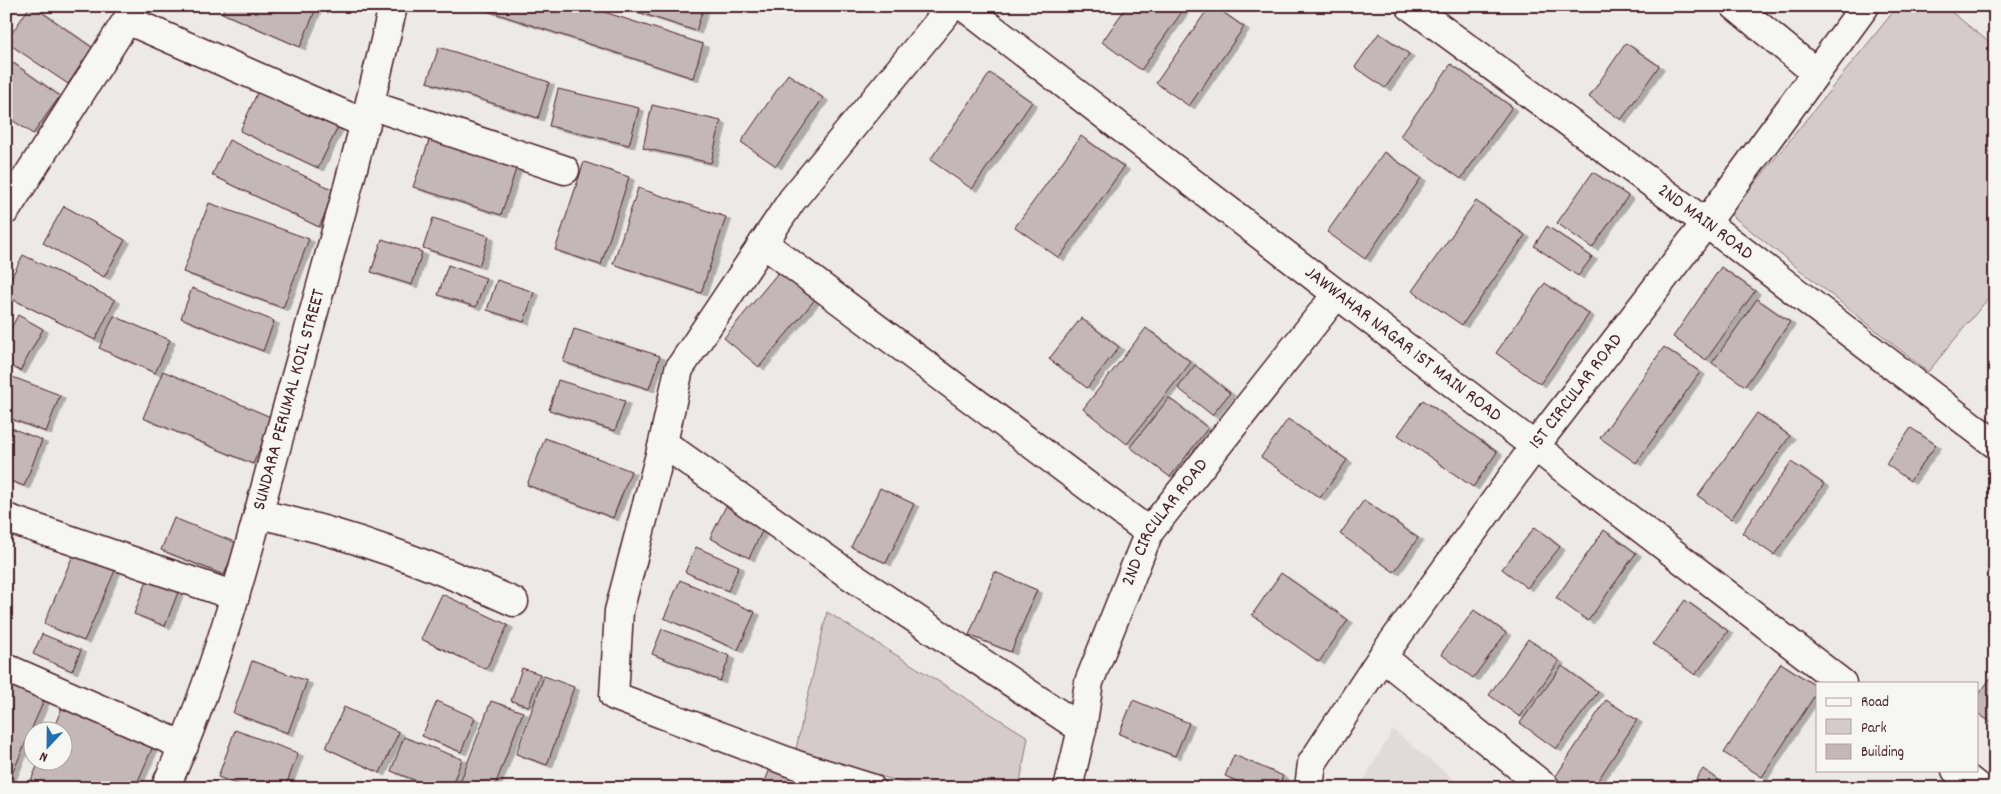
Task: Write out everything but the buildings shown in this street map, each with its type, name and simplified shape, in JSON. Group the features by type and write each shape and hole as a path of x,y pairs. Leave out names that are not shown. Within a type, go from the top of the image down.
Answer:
{"street":[{"name":"SUNDARA PERUMAL KOIL STREET","path":"165,788 184,746 235,596 368,114 393,6"},
{"path":"860,786 797,765 614,696 619,611 663,444 679,369 792,200 952,6"},
{"name":"JAWWAHAR NAGAR 1ST MAIN ROAD","path":"963,6 1841,682"},
{"name":"2ND MAIN ROAD","path":"1410,6 1706,223 1995,444"},
{"path":"1735,6 1815,72"},
{"name":"1ST CIRCULAR ROAD","path":"1308,788 1312,763 1382,656 1535,446 1706,223 1864,6"},
{"path":"6,210 127,20 368,114 565,170"},
{"path":"763,243 1149,532"},
{"name":"2ND CIRCULAR ROAD","path":"1068,788 1082,729 1089,682 1149,532 1338,294"},
{"path":"663,444 848,574 1082,729"},
{"path":"258,514 295,521 437,567 514,602"},
{"path":"6,518 235,596"},
{"path":"1382,656 1546,788"},
{"path":"6,668 184,746"},
{"path":"1959,772 1979,788"}],"shaded area":[{"path":"1393,730 1464,788 1359,788"}],"green space":[{"path":"1898,6 1944,6 1995,47 1995,290 1928,372 1730,214"},
{"path":"827,612 1028,737 1019,788 924,788 795,753"}]}
